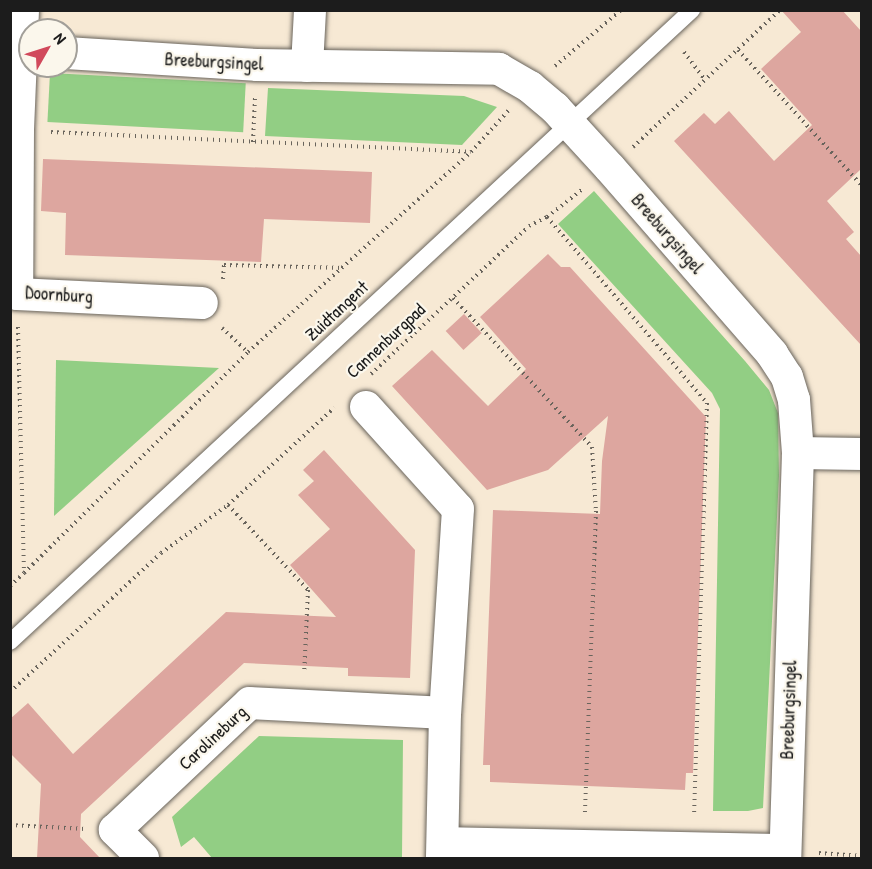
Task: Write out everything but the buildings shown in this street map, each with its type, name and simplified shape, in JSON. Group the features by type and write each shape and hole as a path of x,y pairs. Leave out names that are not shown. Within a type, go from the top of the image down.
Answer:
{"street":[{"path":"307,66 310,10"},
{"name":"Breeburgsingel","path":"78,54 257,65 499,69 530,87 569,123 610,168 777,361 788,377 794,400 798,453 785,854"},
{"name":"Doornburg","path":"19,78 17,294 216,302"},
{"path":"358,395 458,509 445,713 442,851 584,847 693,848 785,854"},
{"path":"798,453 861,454"},
{"name":"Carolineburg","path":"115,830 250,703 445,713"},
{"path":"115,830 143,858"}],"lane":[{"name":"Zuidtangent","path":"10,642 692,10"}],"path":[{"path":"10,586 248,352 471,152 530,87 621,10"},
{"name":"Cannenburgpad","path":"10,692 161,553 228,505 358,395 453,298 529,226 547,216 610,168 780,10"},
{"path":"682,50 705,80"},
{"path":"738,50 861,186"},
{"path":"254,142 257,65"},
{"path":"18,130 471,152"},
{"path":"547,216 707,403 693,848"},
{"path":"248,352 222,328 216,302 224,265 344,268"},
{"path":"17,294 24,573"},
{"path":"453,298 592,447 596,511 584,847"},
{"path":"228,505 308,590 303,706"},
{"path":"10,825 115,830"},
{"path":"785,854 861,856"}],"green space":[{"path":"78,74 246,83 243,132 47,122 50,78 78,78"},
{"path":"268,88 464,96 497,107 462,145 265,136"},
{"path":"594,191 745,361 769,390 778,413 779,476 763,808 748,811 713,811 720,409 712,393 558,224"},
{"path":"56,360 219,368 54,516"},
{"path":"259,736 403,740 402,858 212,858 194,837 181,847 172,817"}]}
